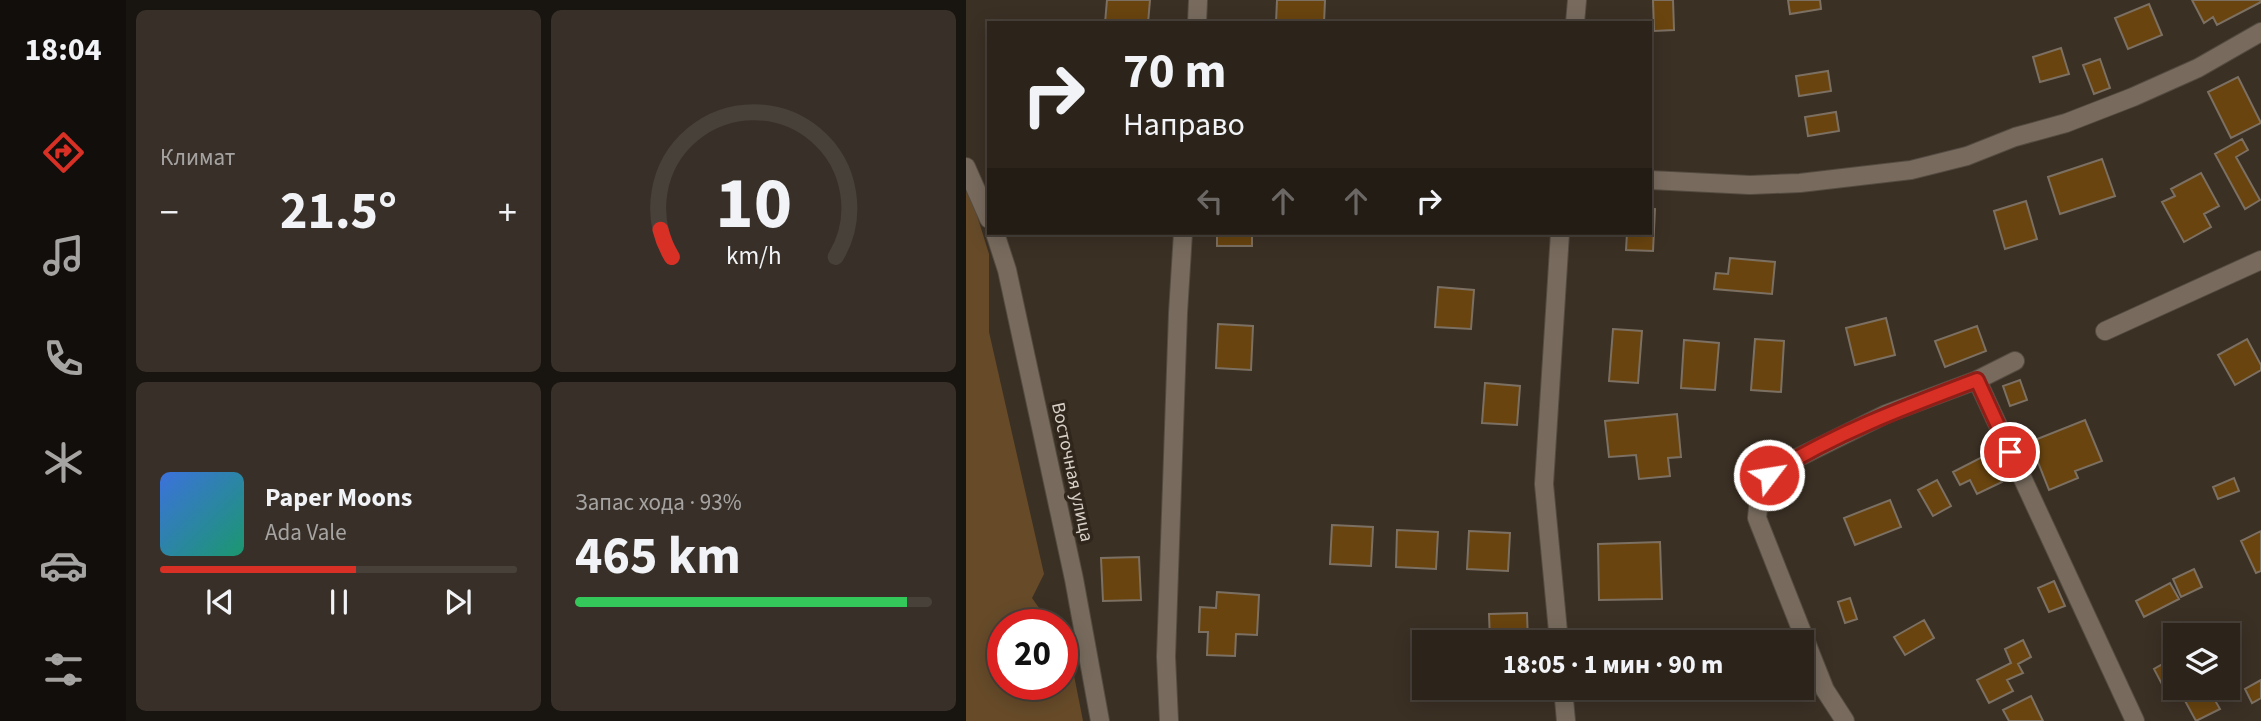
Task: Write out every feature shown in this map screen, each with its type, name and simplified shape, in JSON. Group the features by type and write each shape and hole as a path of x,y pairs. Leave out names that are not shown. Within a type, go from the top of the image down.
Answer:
{"street":[{"path":"1197,21 1198,0"},
{"path":"1575,21 1577,0"},
{"path":"1652,180 1750,185 1800,183 1933,165 2066,123 2133,97 2199,68 2261,32"},
{"path":"966,167 987,214"},
{"name":"Восточная улица","path":"996,235 1007,270 1074,579 1100,721"},
{"path":"1169,721 1166,657 1178,313 1184,235"},
{"path":"1558,630 1544,484 1560,235"},
{"path":"2105,331 2261,260"},
{"path":"1844,721 1825,690 1757,518 1760,489 1769,475 1801,456 1886,414 1977,380 2015,361"},
{"path":"1977,380 2135,721"},
{"path":"1564,700 1566,721"}],"shaded area":[{"path":"966,180 989,254 989,332 1044,574 1032,598 1040,609 987,609 987,700 1078,700 1078,696 1083,721 966,721"}],"building":[{"path":"1107,0 1150,0 1148,21 1105,21"},
{"path":"1277,0 1325,0 1324,21 1276,21"},
{"path":"1653,0 1673,0 1674,30 1654,31"},
{"path":"1788,0 1820,0 1821,9 1790,14"},
{"path":"2192,0 2261,2 2217,25 2213,17 2204,23"},
{"path":"2149,4 2162,35 2128,49 2115,18"},
{"path":"2061,48 2069,74 2040,82 2033,57"},
{"path":"2100,59 2110,88 2094,94 2083,65"},
{"path":"1828,71 1831,91 1799,96 1796,76"},
{"path":"2238,77 2261,123 2231,138 2208,92"},
{"path":"1836,112 1839,131 1808,136 1805,117"},
{"path":"2242,139 2248,150 2236,157 2260,200 2245,209 2215,154"},
{"path":"2102,159 2115,196 2060,214 2048,177"},
{"path":"2201,173 2219,206 2204,214 2211,227 2184,242 2162,202 2175,196 2171,189"},
{"path":"2026,201 2037,239 2005,249 1994,211"},
{"path":"1652,208 1655,209 1653,251 1626,250 1627,235 1652,235"},
{"path":"1217,235 1252,235 1252,246 1217,246"},
{"path":"1730,258 1775,262 1772,294 1714,289 1716,273 1728,274"},
{"path":"1438,287 1474,290 1471,329 1435,327"},
{"path":"1886,318 1895,355 1855,365 1846,328"},
{"path":"1218,324 1253,326 1251,370 1216,368"},
{"path":"1977,326 1986,351 1945,367 1935,341"},
{"path":"1613,329 1642,331 1638,383 1609,381"},
{"path":"1755,339 1784,341 1781,392 1751,390"},
{"path":"2247,339 2261,370 2235,385 2218,355"},
{"path":"1684,340 1719,343 1715,390 1681,388"},
{"path":"2020,380 2027,400 2010,406 2003,386"},
{"path":"1485,383 1520,386 1517,425 1482,423"},
{"path":"1677,414 1681,457 1668,458 1670,476 1639,479 1636,455 1609,457 1605,421"},
{"path":"2085,420 2102,461 2075,471 2078,478 2049,490 2030,442"},
{"path":"1988,454 2002,482 1977,494 1970,480 1960,485 1953,472"},
{"path":"2234,478 2239,491 2218,499 2213,487"},
{"path":"1937,480 1951,506 1933,516 1918,490"},
{"path":"1890,500 1901,527 1855,545 1844,518"},
{"path":"1332,525 1373,527 1371,566 1330,564"},
{"path":"1397,530 1438,532 1436,569 1396,567"},
{"path":"1469,531 1510,533 1508,571 1467,569"},
{"path":"2261,531 2261,571 2256,573 2241,541"},
{"path":"1660,542 1662,599 1599,600 1598,544"},
{"path":"1139,557 1141,600 1103,601 1101,558"},
{"path":"2194,569 2202,587 2181,597 2173,579"},
{"path":"2054,581 2065,606 2049,612 2038,588"},
{"path":"2170,583 2179,599 2144,617 2136,601"},
{"path":"1217,592 1259,595 1257,635 1236,634 1235,656 1207,655 1208,632 1199,632 1200,607 1216,608"},
{"path":"1850,598 1857,619 1845,623 1838,602"},
{"path":"1527,613 1528,630 1490,630 1489,614"},
{"path":"1924,620 1934,638 1905,655 1894,637"},
{"path":"2023,640 2031,657 2018,664 2023,673 2007,680 2013,691 1989,703 1977,680 2011,663 2005,649"},
{"path":"2163,664 2163,686 2154,669"},
{"path":"2261,680 2261,698 2252,703 2245,689"},
{"path":"2031,696 2043,721 2009,721 2003,710"},
{"path":"2185,700 2215,700 2220,709 2196,721"}],"route":[{"path":"1769,475 1789,462 1886,414 1977,380 2010,452"}]}
